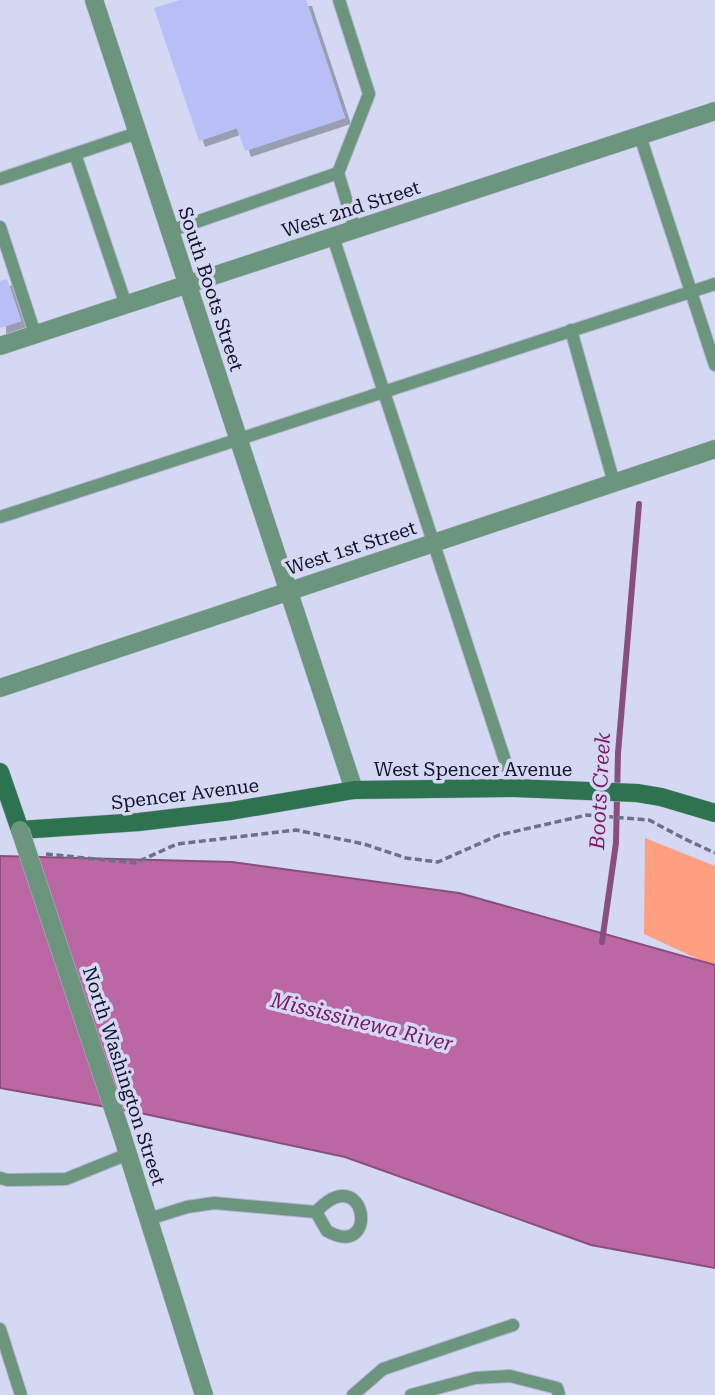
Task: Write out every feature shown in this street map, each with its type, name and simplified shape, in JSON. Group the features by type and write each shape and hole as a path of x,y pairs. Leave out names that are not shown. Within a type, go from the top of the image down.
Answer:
{"main road":[{"name":"North Washington Street","path":"0,772 20,830"},
{"name":"West Spencer Avenue","path":"354,790 514,788 637,793 715,813"},
{"name":"Spencer Avenue","path":"20,830 139,822 230,811 354,790"}],"street":[{"name":"South Boots Street","path":"94,0 354,790"},
{"name":"West 2nd Street","path":"0,346 715,111"},
{"name":"West 1st Street","path":"0,688 715,449"},
{"name":"North Washington Street","path":"20,830 121,1132 204,1395"}],"lane":[{"path":"340,0 369,93 338,173 355,229"},
{"path":"0,179 138,133"},
{"path":"640,136 715,365"},
{"path":"75,154 125,305"},
{"path":"170,231 338,173"},
{"path":"0,227 35,334"},
{"path":"333,237 514,788"},
{"path":"0,517 715,284"},
{"path":"571,330 614,483"},
{"path":"0,1178 66,1179 128,1154"},
{"path":"149,1219 187,1207 214,1203 316,1212"},
{"path":"354,1395 383,1369 513,1325"},
{"path":"0,1329 20,1395"},
{"path":"411,1395 475,1378 510,1377 557,1388 559,1395"}],"path":[{"path":"38,854 135,863 177,844 296,830 364,844 406,858 438,862 499,835 587,815 649,820 715,853"}],"shaded area":[{"path":"645,838 715,866 715,967 644,934"}],"water":[{"name":"Mississinewa River","path":"0,856 232,862 459,893 715,965 715,1268 591,1245 345,1157 140,1113 0,1088"}],"building":[{"path":"180,0 306,0 345,118 245,151 237,128 199,141 154,8"},
{"path":"7,279 21,321 0,328 0,281"}],"waterway":[{"name":"Boots Creek","path":"602,942 616,843 618,753 639,504"}]}
